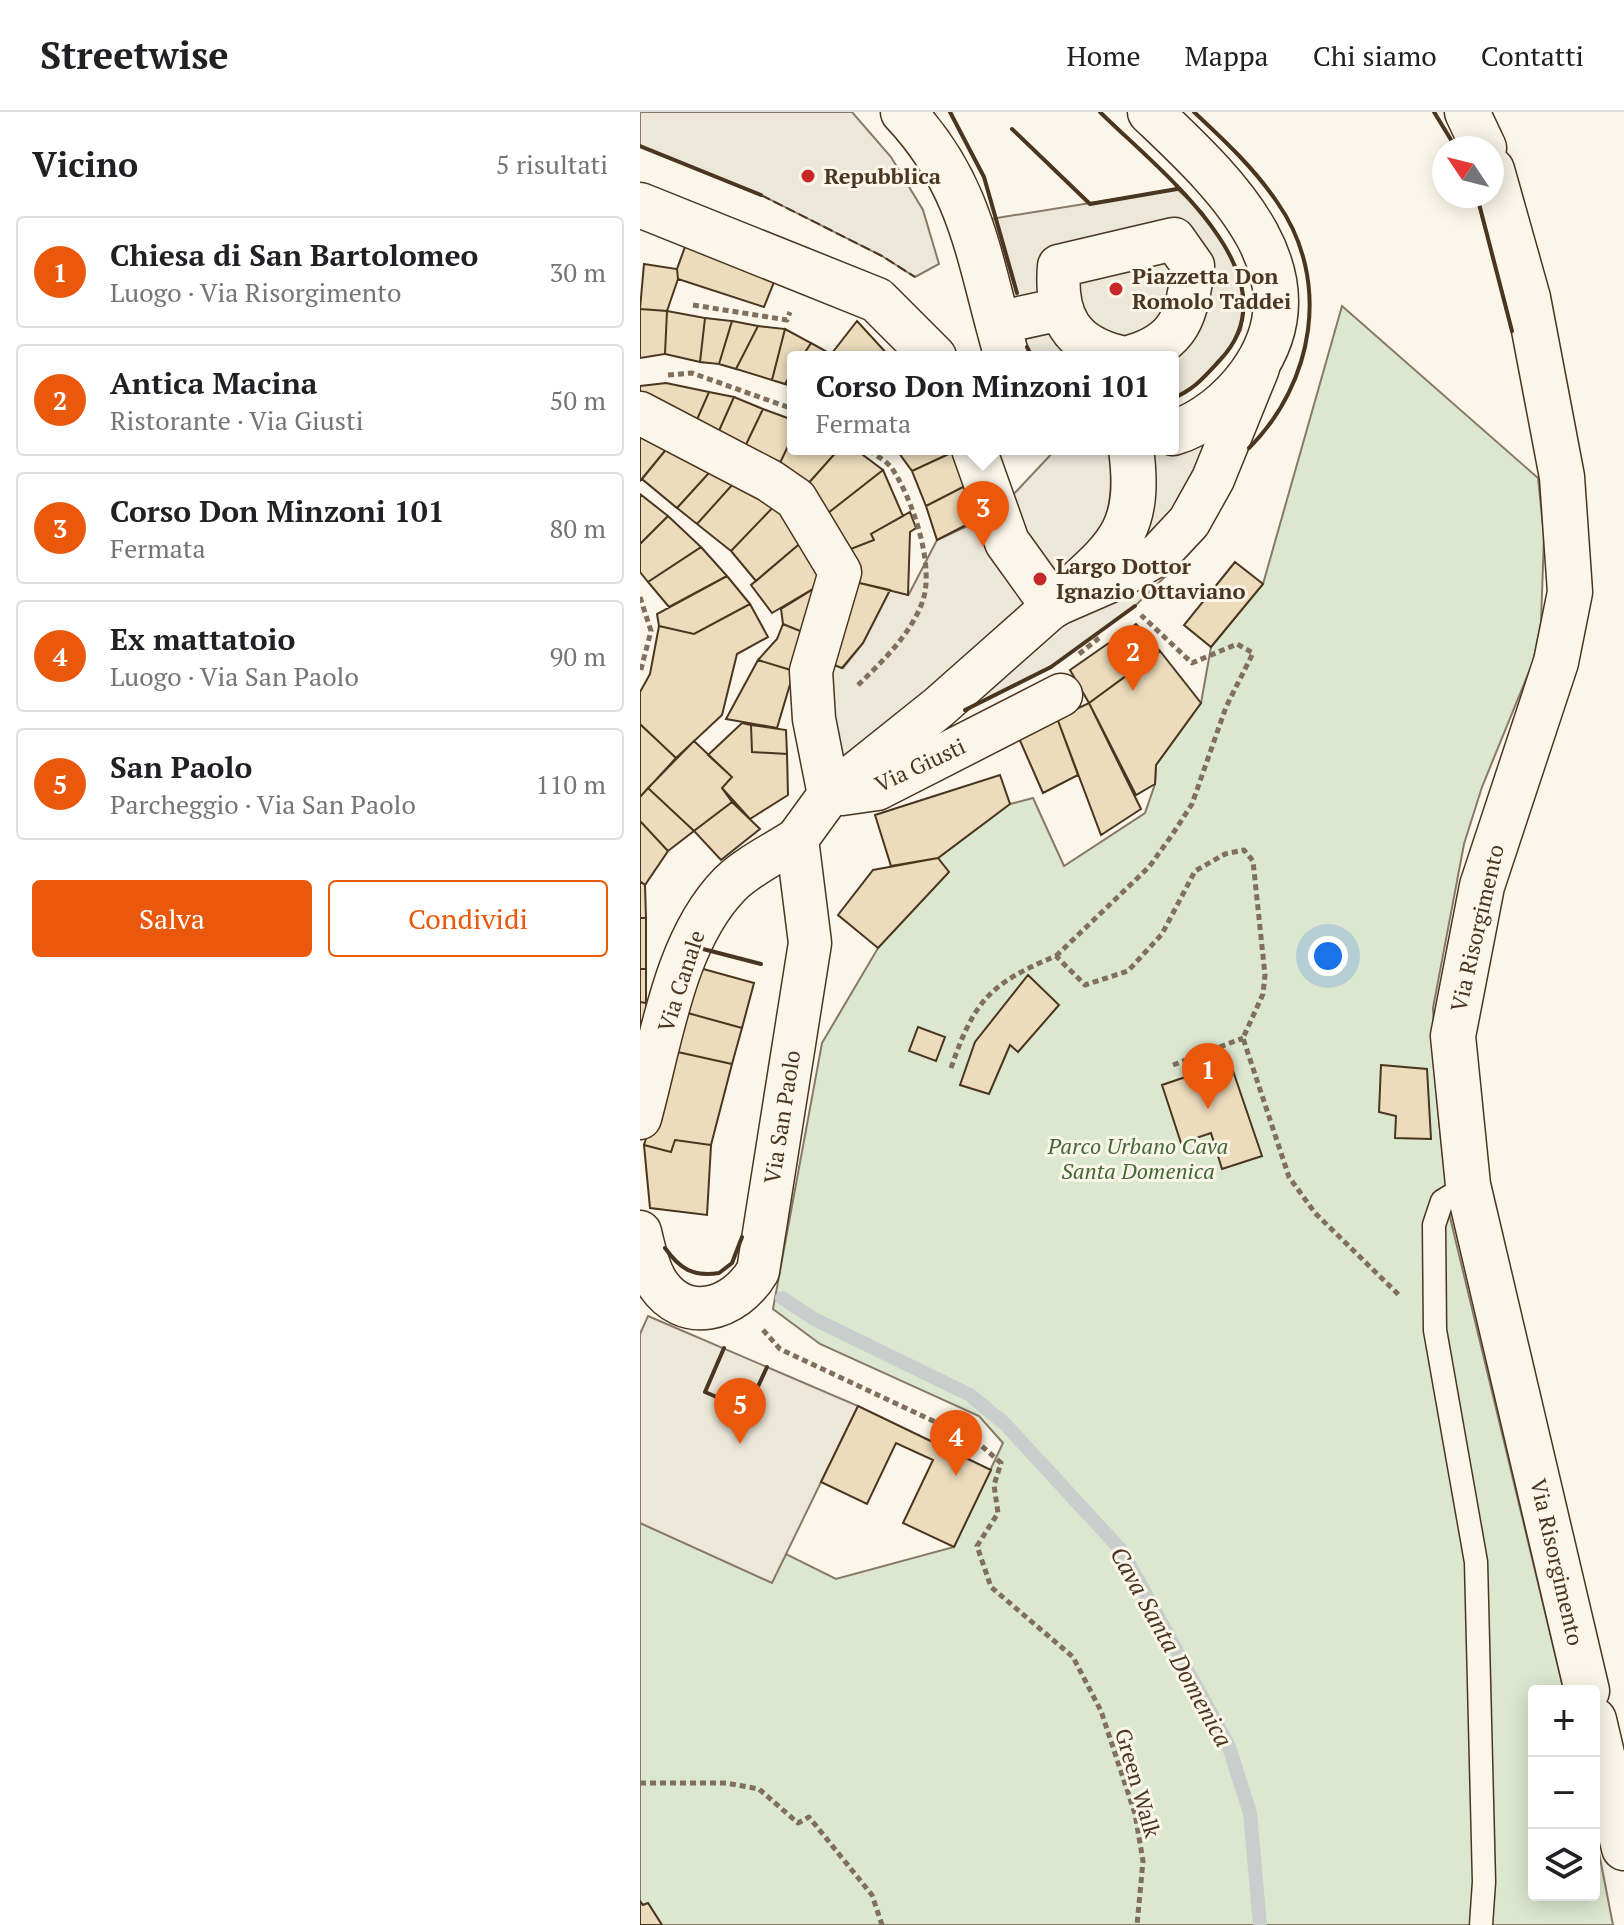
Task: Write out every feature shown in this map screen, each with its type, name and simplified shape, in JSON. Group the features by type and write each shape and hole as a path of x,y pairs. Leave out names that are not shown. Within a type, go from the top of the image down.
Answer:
{"main road":[{"path":"903,112 931,142 972,222 1002,340"},
{"path":"1150,112 1209,169 1248,217 1270,255 1275,320 1262,358 1239,390 1215,410 1179,430"},
{"path":"1467,112 1478,136"},
{"path":"640,205 877,300 928,351"},
{"name":"Via Risorgimento","path":"1503,208 1528,298 1562,477 1570,592 1556,662 1482,886 1453,1036 1468,1185 1586,1685"},
{"path":"976,455 1007,542 1053,606 1119,544 1131,518 1136,485 1132,455"},
{"path":"1600,1746 1624,1848"}],"street":[{"path":"1094,351 1071,330 1061,309 1059,266 1174,239 1193,266 1189,300 1178,329 1151,351"},
{"path":"1002,340 1061,309"},
{"path":"797,839 829,795 939,707 1053,606 1115,579 1159,554 1189,522 1213,479 1262,358"},
{"path":"646,394 796,499 840,572 811,671 814,719 829,795"},
{"name":"Via Giusti","path":"829,795 877,789 1061,695"},
{"name":"Via Canale","path":"640,1118 687,947 703,916 732,882 797,839"},
{"name":"Via San Paolo","path":"735,1299 758,1271 810,943 797,839"},
{"path":"640,1232 648,1291 667,1294 682,1304 710,1308 735,1299"}],"lane":[{"path":"1468,1185 1442,1201 1434,1225 1435,1330 1476,1562 1484,1882 1481,1925"}],"path":[{"path":"646,394 692,373 787,407"},
{"path":"814,719 845,698 883,661 924,600 921,537 906,496 889,464 875,455"},
{"path":"640,597 651,631 640,673"},
{"path":"951,1068 974,1010 1012,974 1056,956 1149,867 1192,804 1226,707 1253,653 1237,644 1192,663 1143,615 1133,613"},
{"path":"1061,695 1055,671 1111,630"},
{"path":"1056,956 1085,985 1128,971 1162,934 1195,871 1225,854 1244,850 1253,861 1265,975 1263,994 1243,1038 1289,1177 1315,1213 1435,1330"},
{"path":"1173,1065 1243,1038"},
{"name":"Green Walk","path":"735,1299 780,1349 976,1441 1001,1463 994,1485 998,1513 977,1546 991,1587 1073,1657 1101,1711 1135,1814 1143,1861 1137,1925"},
{"path":"640,1783 726,1783 759,1789 798,1823 809,1817 872,1895 882,1925"}],"green space":[{"name":"Parco Urbano Cava Santa Domenica","path":"1342,306 1538,478 1544,536 1541,623 1533,662 1482,787 1464,844 1433,1008 1439,1120 1449,1213 1563,1685 1528,1685 1528,1901 1600,1901 1600,1858 1613,1925 662,1925 648,1903 643,1905 640,1901 640,1523 771,1582 786,1554 836,1579 954,1547 1003,1443 979,1416 820,1344 773,1309 822,1043 878,948 948,873 938,858 1010,804 1033,798 1064,866 1145,813 1155,784 1156,765 1201,703 1211,647 1263,584"}],"shaded area":[{"name":"Repubblica","path":"640,112 852,112 891,157 923,210 939,264 915,277 882,256 761,195 640,146"},
{"name":"Piazzetta Don Romolo Taddei","path":"1177,189 1202,212 1227,249 1240,276 1245,301 1241,330 1228,352 1198,383 1179,394 1179,351 1029,351 1027,347 1002,338 972,222"},
{"name":"Largo Dottor Ignazio Ottaviano","path":"1262,358 1249,448 1214,520 1175,567 1135,606 1051,667 946,720 952,751 829,795 821,660 843,668 863,643 890,590 909,594 937,540 996,513 1050,455 1179,455 1179,443"},
{"path":"648,1316 858,1406 772,1583 640,1523 640,1334"}],"building":[{"path":"686,244 774,282 764,307 678,279 677,269"},
{"path":"644,264 677,269 678,279 667,311 640,309"},
{"path":"640,309 667,311 665,354 640,358"},
{"path":"667,311 705,318 700,362 665,354"},
{"path":"705,318 732,321 719,364 700,362"},
{"path":"732,321 758,326 736,369 719,364"},
{"path":"857,321 884,351 834,351"},
{"path":"758,326 785,329 772,380 736,369"},
{"path":"785,329 811,343 806,351 787,351 785,384 772,380"},
{"path":"811,343 826,351 806,351"},
{"path":"666,383 709,392 692,431 640,406 640,386"},
{"path":"709,392 734,397 714,442 692,431"},
{"path":"734,397 763,409 741,455 714,442"},
{"path":"763,409 787,418 787,448 776,471 741,455"},
{"path":"640,426 673,441 640,481"},
{"path":"673,441 718,463 677,508 642,479"},
{"path":"787,448 787,455 834,455 806,486 776,471"},
{"path":"834,455 863,455 883,470 823,517 806,486"},
{"path":"900,455 947,455 912,471"},
{"path":"947,455 954,455 965,486 926,506 912,471"},
{"path":"718,463 742,474 697,524 677,508"},
{"path":"883,470 903,516 871,534 874,540 843,552 823,517"},
{"path":"742,474 779,501 731,551 697,524"},
{"path":"965,486 974,521 937,540 926,506"},
{"path":"640,494 668,516 640,544"},
{"path":"779,501 810,535 756,581 731,551"},
{"path":"910,512 916,528 910,532 908,595 851,581 843,552 874,540 871,534"},
{"path":"668,516 701,547 648,582 640,572 640,544"},
{"path":"810,535 833,577 772,613 751,585"},
{"path":"701,547 727,576 669,607 648,582"},
{"path":"1235,562 1263,584 1211,647 1184,625"},
{"path":"727,576 750,604 694,634 659,626 657,614"},
{"path":"833,577 805,633 783,624 781,609"},
{"path":"851,581 890,590 863,643 842,668 821,660"},
{"path":"750,604 768,637 737,654 722,715 676,758 640,724 640,692 650,674 659,626 694,634"},
{"path":"783,624 805,633 794,671 758,660 777,639"},
{"path":"1136,624 1160,651 1089,703 1070,670"},
{"path":"1160,651 1201,703 1156,765 1155,784 1136,795 1089,703"},
{"path":"758,660 794,671 777,728 726,719"},
{"path":"1089,703 1141,809 1101,835 1057,718"},
{"path":"1057,718 1078,775 1043,793 1018,736"},
{"path":"742,723 751,725 752,752 787,754 788,795 750,819 722,788 732,777 708,755"},
{"path":"640,724 676,758 640,797"},
{"path":"751,725 786,730 787,754 752,752"},
{"path":"694,741 732,777 722,788 732,802 694,831 648,788"},
{"path":"1000,775 1010,804 938,858 891,866 875,815"},
{"path":"648,788 694,831 668,851 640,821 640,797"},
{"path":"732,802 760,829 721,860 694,831"},
{"path":"640,821 668,851 645,885 640,881"},
{"path":"938,858 949,872 878,948 838,915 873,870"},
{"path":"640,881 645,885 646,918 640,918"},
{"path":"640,918 646,918 646,969 640,969"},
{"path":"696,967 754,983 742,1028 684,1012"},
{"path":"640,969 646,969 646,1003 640,1002"},
{"path":"1028,975 1059,1005 1018,1052 1010,1045 989,1094 960,1085 975,1042"},
{"path":"640,1002 646,1003 647,1042 640,1042"},
{"path":"684,1012 742,1028 732,1064 673,1051"},
{"path":"918,1027 945,1037 936,1061 909,1051"},
{"path":"673,1051 732,1064 711,1145 675,1140 671,1152 644,1145"},
{"path":"1230,1062 1262,1156 1222,1169 1211,1133 1181,1143 1162,1085"},
{"path":"1381,1065 1427,1069 1431,1139 1395,1138 1396,1116 1379,1112"},
{"path":"675,1140 711,1145 707,1215 650,1208 644,1145 671,1152"},
{"path":"858,1406 991,1470 954,1547 903,1523 933,1460 896,1443 867,1504 821,1482"},
{"path":"640,1901 643,1905 648,1903 662,1925 640,1925"}],"waterway":[{"name":"Cava Santa Domenica","path":"782,1298 814,1319 970,1395 1005,1424 1122,1551 1228,1744 1250,1813 1260,1925"}],"fence":[{"path":"761,195 882,256 915,277"}],"wall":[{"path":"950,112 984,177 1017,293"},
{"path":"1100,112 1183,192 1211,225 1232,259 1243,294 1240,327 1220,360 1193,387 1179,395"},
{"path":"1194,112 1238,155 1277,202 1294,232 1305,264 1309,297 1308,330 1301,362 1289,393 1271,422 1249,448"},
{"path":"1434,112 1449,136"},
{"path":"1012,129 1090,204 1177,189"},
{"path":"640,146 761,195"},
{"path":"1480,208 1512,331"},
{"path":"1027,347 1029,351"},
{"path":"965,710 1051,667 1135,606"},
{"path":"703,949 761,964"},
{"path":"665,1248 688,1270 702,1274 719,1273 732,1263 742,1237"},
{"path":"724,1348 705,1392 747,1410 767,1367"}],"place":[{"name":"Repubblica","path":"808,176"},
{"name":"Piazzetta Don Romolo Taddei","path":"1116,289"},
{"name":"Corso Don Minzoni 101","path":"983,547"},
{"name":"Largo Dottor Ignazio Ottaviano","path":"1040,579"},
{"name":"Antica Macina","path":"1133,691"},
{"name":"Chiesa di San Bartolomeo","path":"1208,1109"},
{"name":"San Paolo","path":"740,1444"},
{"name":"Ex mattatoio","path":"956,1476"}]}
